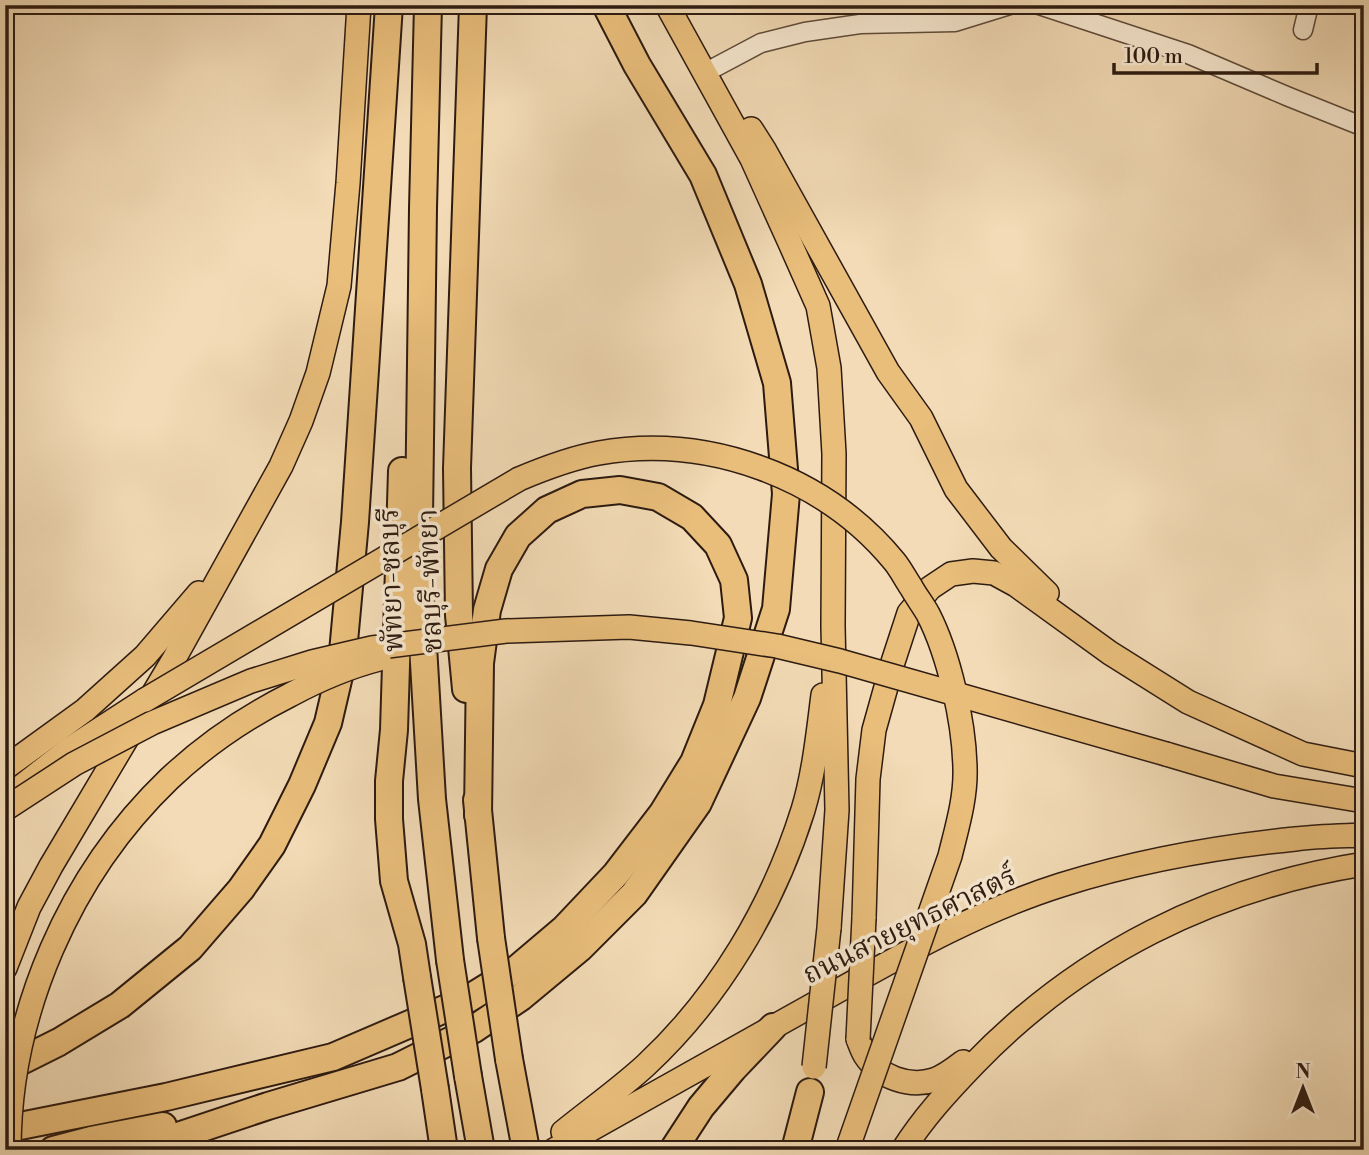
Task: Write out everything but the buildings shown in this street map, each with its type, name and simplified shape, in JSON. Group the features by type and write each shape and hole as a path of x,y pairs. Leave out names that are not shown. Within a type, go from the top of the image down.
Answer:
{"highway":[{"path":"5,1069 59,1042 120,1006 190,948 241,889 272,845 302,785 328,723 342,663 355,522 389,5"},
{"name":"พัทยา-ชลบุรี","path":"428,5 423,208 420,595 432,800 450,960 480,1143"},
{"name":"ชลบุรี-พัทยา","path":"472,5 457,468 459,615 491,938 526,1150"},
{"path":"136,1150 398,1067 474,1029 521,997 580,948 634,894 698,803 747,698 776,608 786,494 777,383 748,284 703,174 637,65 606,5"},
{"path":"423,208 403,444 394,730 388,800 394,881 412,944 444,1150"},
{"path":"5,1129 166,1097 334,1057 468,999 519,968 564,929 616,874 662,814 694,762 717,705 738,618 734,580 718,545 692,517 658,498 620,490 608,491 582,494 547,510 518,536 499,569 486,610 480,663 478,816"},
{"path":"673,1150 701,1107 773,1027"},
{"path":"795,1150 812,1079"},
{"path":"53,1150 91,1140 268,1106"}],"main road":[{"path":"5,968 29,907 51,866 174,659 281,467 301,421 318,373 339,286 359,5"},
{"path":"669,5 765,151 888,372 920,418 956,489 1001,548 1110,653"},
{"path":"669,5 752,159 818,306 829,368 834,454 833,626 837,810 830,928 801,1150"},
{"path":"5,799 68,750 145,700 519,479 556,463 600,453 642,449 683,450 721,455 763,468 816,494 857,522 895,562 928,615 948,666 961,721 965,769 962,809 950,856 847,1150"},
{"path":"5,768 85,710 145,656 231,556"},
{"path":"1364,766 1303,754 1188,702 1110,653 1016,585 994,573 973,571 951,574 930,588 909,614 874,730 868,779 858,1039 866,1056 877,1069 892,1078 912,1083 932,1080 951,1072 1079,974 1173,921 1233,895 1331,869 1364,864"},
{"path":"541,1150 654,1057 713,990 757,921 775,886 803,809 816,748 833,626"},
{"path":"5,809 74,764 141,728 251,681 312,662 372,648 506,631 629,627 777,646 840,661 1274,786 1364,801"},
{"path":"9,1150 13,1091 21,1038 51,949 77,898 102,858 128,823 169,779 211,743 263,709 317,681 375,660 506,631"},
{"name":"ถนนสายยุทธศาสตร์","path":"554,1150 935,938 1060,885 1139,864 1215,849 1297,838 1364,835"},
{"path":"903,1150 950,1088 1032,1009"}],"street":[{"path":"712,69 761,43 806,32 860,24 955,22 1010,5"},
{"path":"1039,5 1188,54 1364,127"},
{"path":"1303,30 1309,5"}]}
